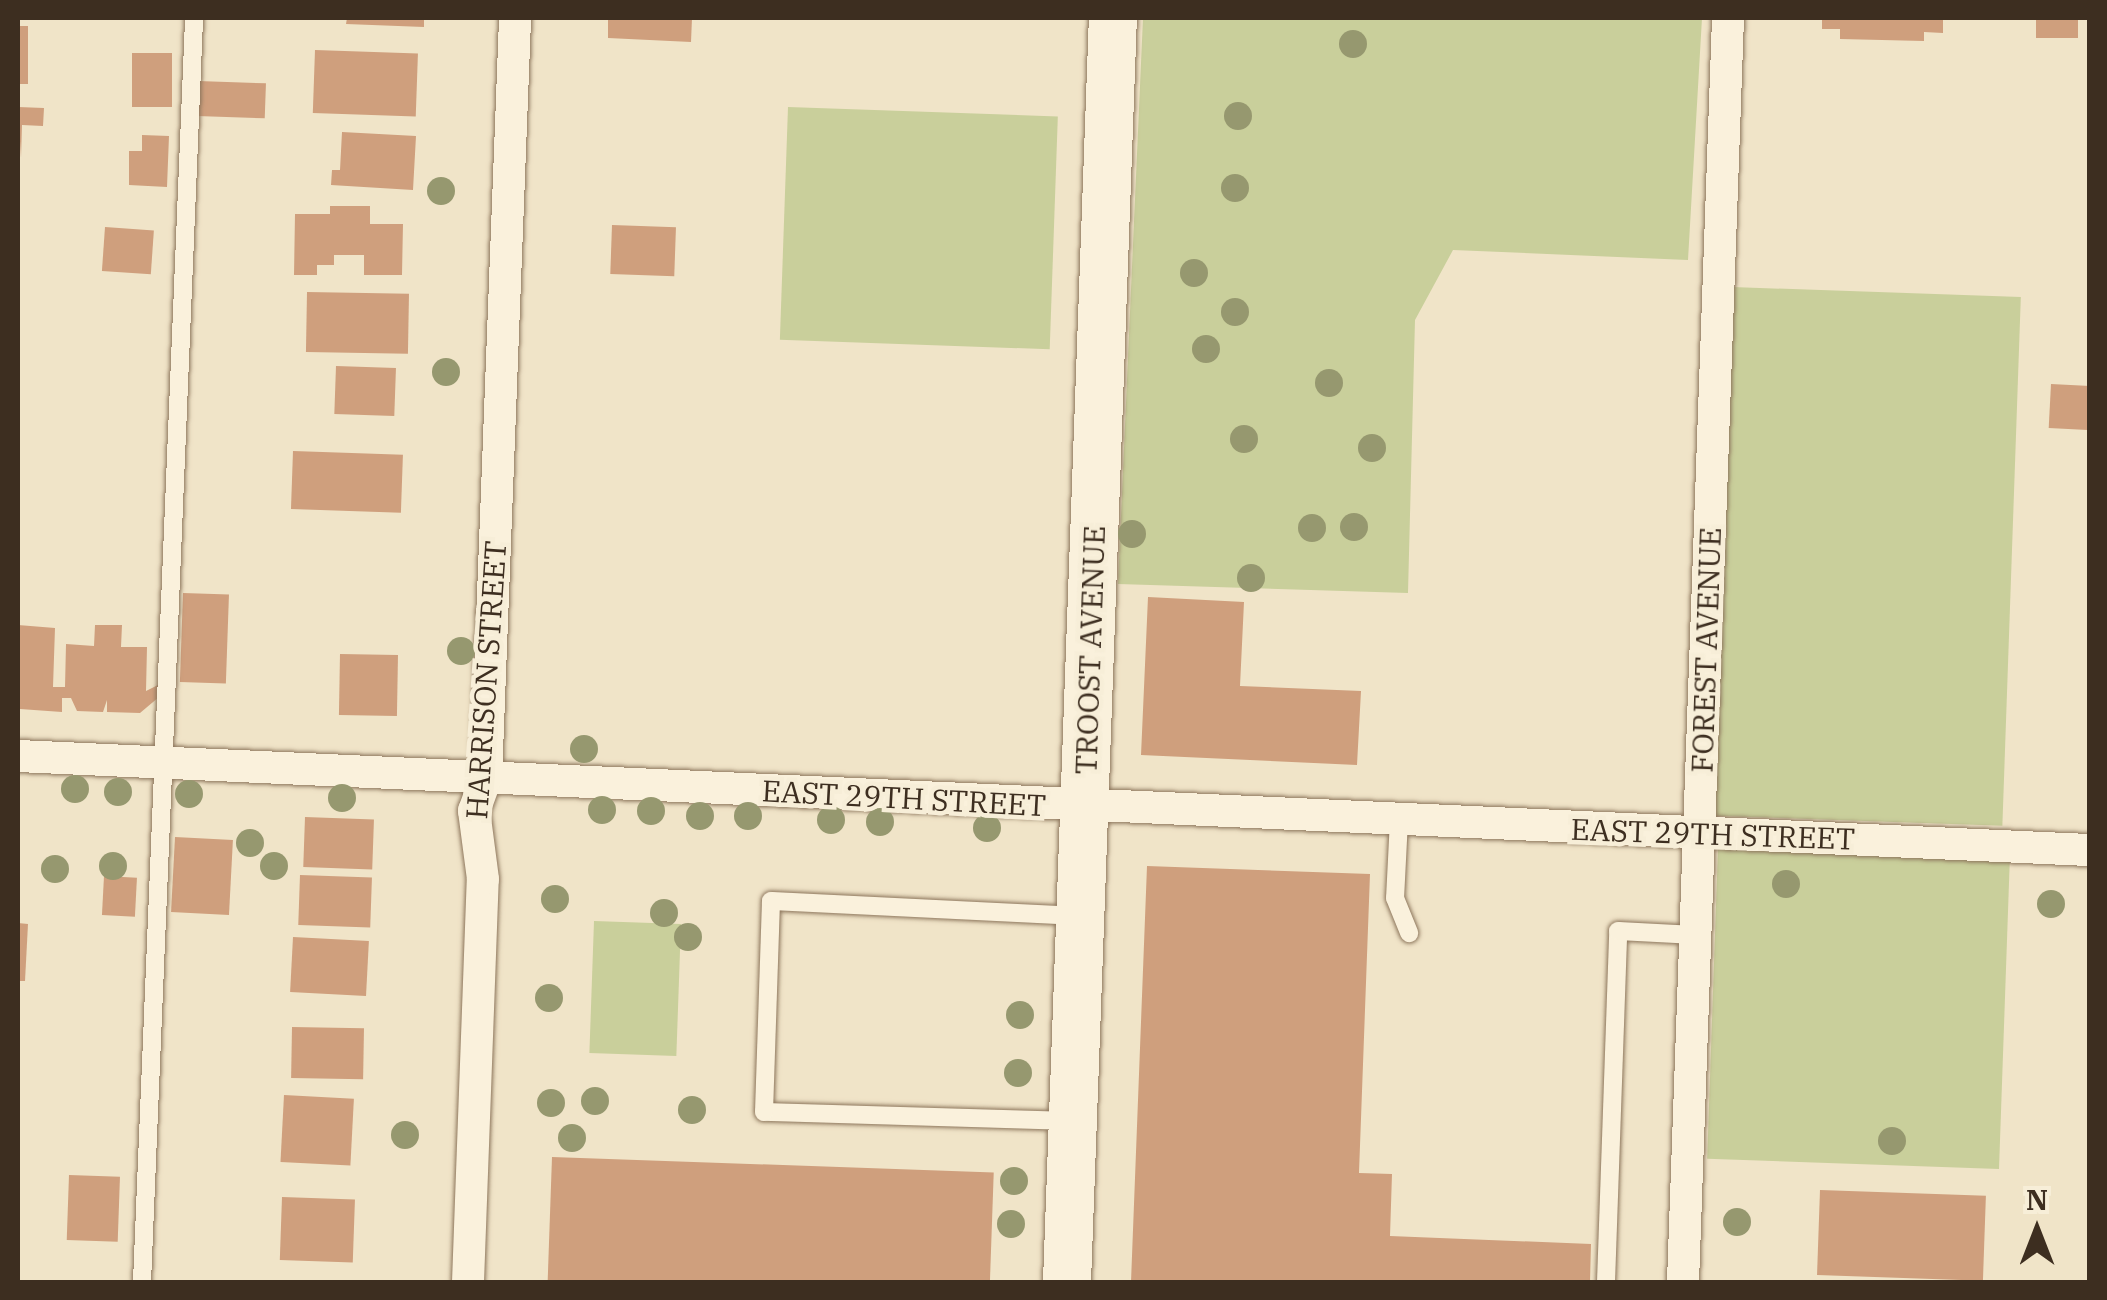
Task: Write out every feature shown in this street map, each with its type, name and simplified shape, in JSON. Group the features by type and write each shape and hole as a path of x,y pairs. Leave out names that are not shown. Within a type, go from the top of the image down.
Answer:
{"main road":[{"name":"TROOST AVENUE","path":"1067,1282 1113,18"}],"street":[{"name":"HARRISON STREET","path":"468,1282 482,879 474,811 486,778 515,18"},
{"name":"FOREST AVENUE","path":"1683,1282 1728,18"},
{"name":"EAST 29TH STREET","path":"18,756 2090,850"}],"lane":[{"path":"142,1282 194,18"},
{"path":"1399,820 1395,898 1409,933"},
{"path":"1073,1121 764,1112 770,901 1080,916"},
{"path":"1606,1282 1618,931 1696,935"}],"green space":[{"path":"1143,18 1702,18 1688,260 1453,250 1415,320 1408,593 1118,584"},
{"path":"788,107 1058,116 1050,349 780,340"},
{"path":"1732,287 2021,297 2002,826 1714,816"},
{"path":"1718,849 2010,859 1999,1169 1707,1159"},
{"path":"594,921 681,924 676,1056 589,1053"}],"building":[{"path":"347,18 424,18 424,27 346,24"},
{"path":"608,18 692,18 691,42 608,38"},
{"path":"1822,18 1943,18 1943,33 1924,32 1924,41 1840,39 1840,29 1822,29"},
{"path":"2036,18 2078,18 2078,38 2036,38"},
{"path":"18,26 28,26 28,84 18,84"},
{"path":"315,50 418,54 416,117 313,113"},
{"path":"132,53 172,53 172,107 132,107"},
{"path":"198,81 266,83 265,118 197,116"},
{"path":"18,107 44,108 43,126 22,125 21,158"},
{"path":"342,132 416,136 413,190 331,185 332,170 340,170"},
{"path":"142,135 169,136 167,187 129,185 129,151 142,151"},
{"path":"330,206 370,206 370,224 403,224 402,275 364,275 364,255 334,255 334,265 317,265 317,275 294,275 295,214 330,214"},
{"path":"612,225 676,227 674,276 610,274"},
{"path":"105,227 154,230 151,274 102,271"},
{"path":"307,292 409,294 408,354 306,352"},
{"path":"336,366 396,368 394,416 334,414"},
{"path":"2051,384 2090,386 2088,430 2049,428"},
{"path":"293,451 403,455 401,513 291,509"},
{"path":"183,593 229,595 226,684 180,682"},
{"path":"1148,597 1244,602 1240,686 1361,691 1357,765 1141,755"},
{"path":"18,625 55,628 53,687 65,687 66,644 94,646 95,625 122,625 121,647 147,647 146,691 158,685 159,697 140,713 107,712 107,700 103,712 77,711 71,698 62,698 62,712 20,709"},
{"path":"340,654 398,655 397,716 339,715"},
{"path":"305,817 374,819 372,869 303,867"},
{"path":"175,837 233,840 229,915 171,912"},
{"path":"1147,866 1370,874 1359,1173 1392,1174 1390,1236 1591,1244 1590,1282 1131,1282"},
{"path":"300,875 372,878 370,927 298,925"},
{"path":"104,876 137,878 135,917 102,915"},
{"path":"18,923 28,924 25,981 18,981"},
{"path":"293,937 369,941 366,996 290,992"},
{"path":"292,1027 364,1028 363,1079 291,1078"},
{"path":"284,1095 354,1099 350,1166 280,1162"},
{"path":"552,1157 994,1172 990,1282 548,1282"},
{"path":"69,1175 120,1177 118,1242 67,1240"},
{"path":"1820,1190 1986,1196 1983,1281 1817,1275"},
{"path":"282,1197 355,1200 353,1263 280,1260"}]}
